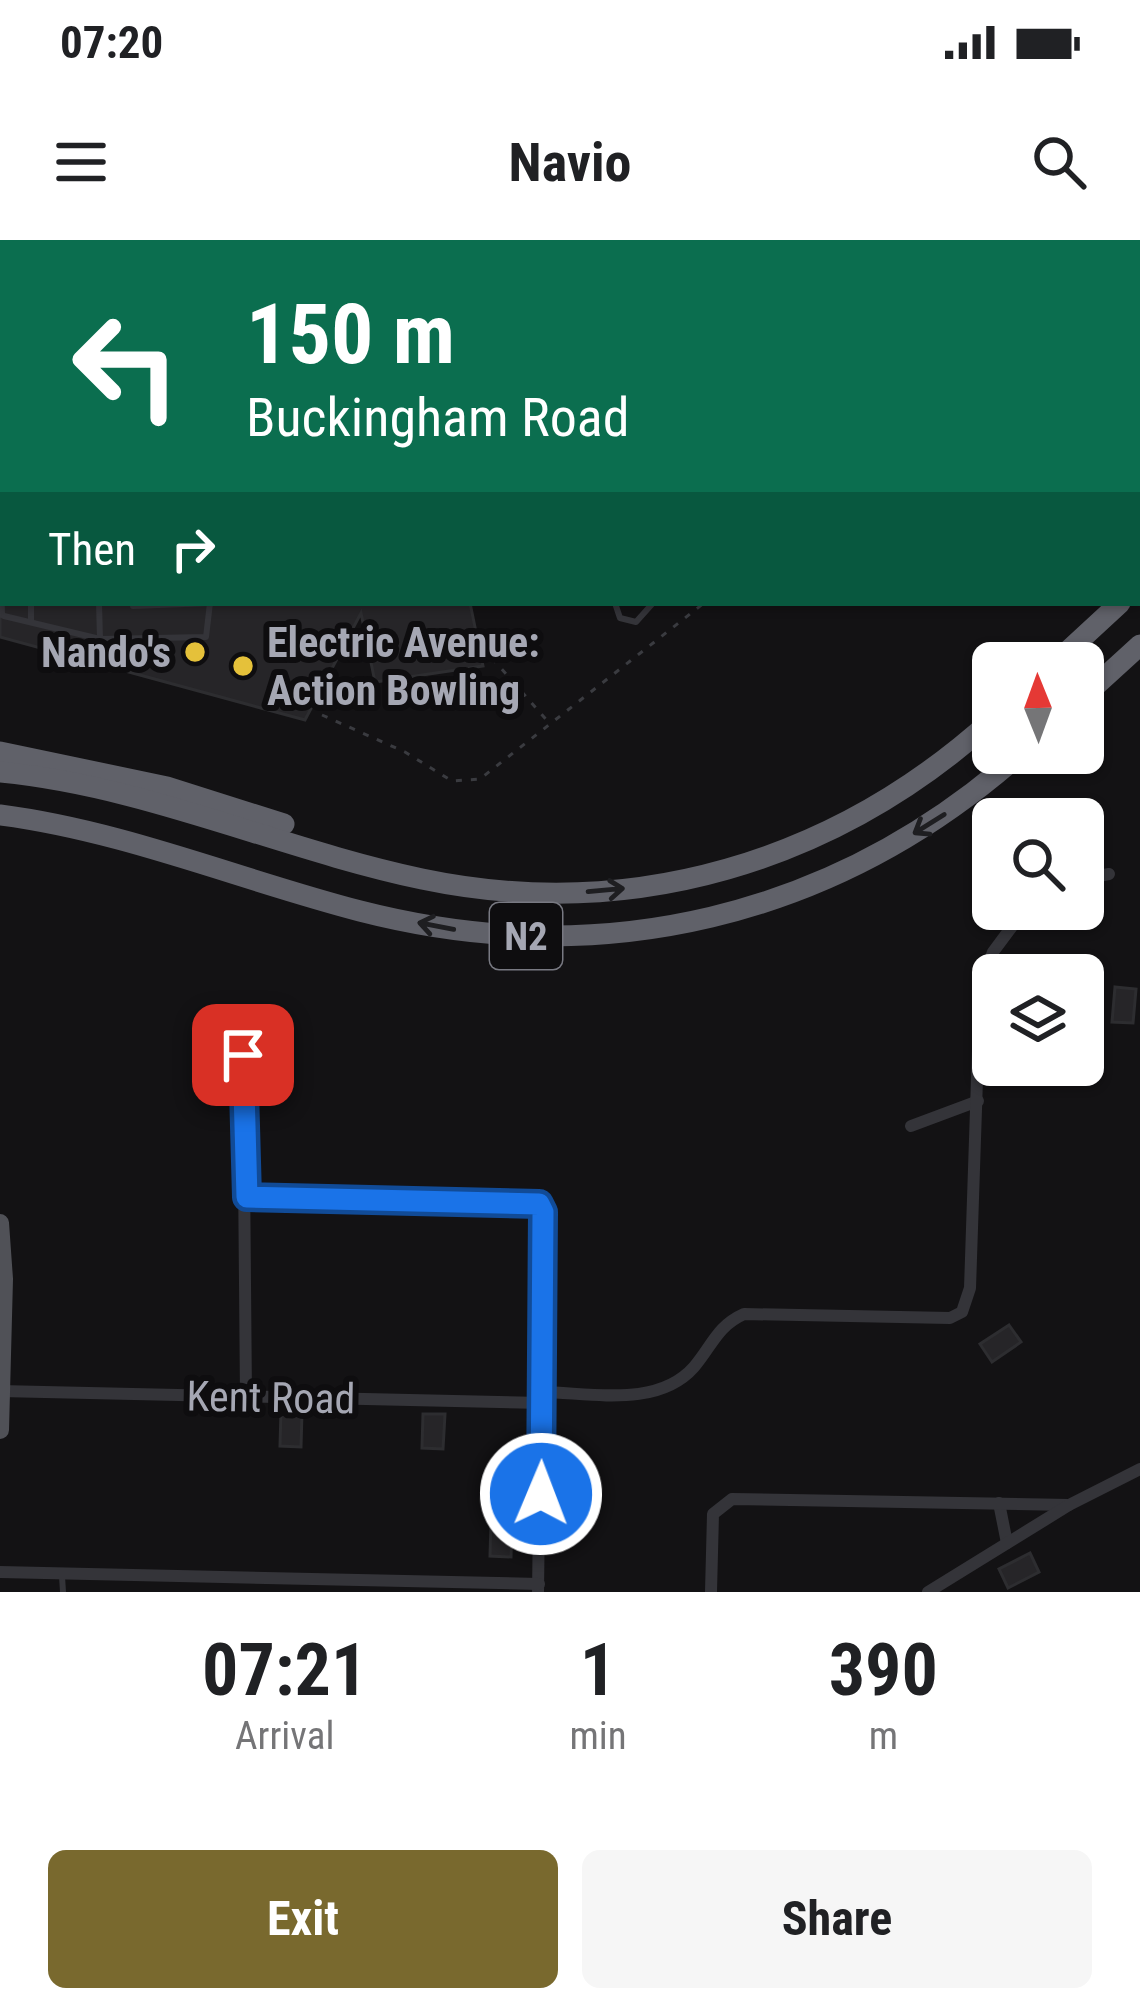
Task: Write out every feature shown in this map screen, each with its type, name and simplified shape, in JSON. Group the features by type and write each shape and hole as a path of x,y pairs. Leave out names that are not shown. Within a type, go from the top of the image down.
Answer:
{"highway":[{"path":"1078,642 1117,606"},
{"path":"1104,678 1140,645"},
{"name":"N2","path":"0,772 166,805 419,878 525,894 661,885 775,854 870,813 972,736"},
{"path":"0,752 167,788 525,894"},
{"name":"N2","path":"0,815 54,822 360,911 446,929 509,936 632,931 676,926 764,904 850,871 936,821 995,774"},
{"path":"0,830 58,833 156,849"}],"main road":[{"path":"0,1223 4,1279 0,1430"}],"street":[{"path":"1104,875 1109,874"},
{"path":"911,1126 978,1101 980,991 992,952 1009,930"},
{"path":"243,1055 246,1397"},
{"name":"Kent Road","path":"0,1391 246,1397 643,1394 666,1389 697,1364 718,1329 744,1314 956,1316 967,1303 970,1288 978,1101"},
{"path":"0,1572 538,1588 543,1212 533,1203 247,1197"},
{"path":"928,1592 1069,1504 1140,1469"},
{"path":"710,1592 713,1514 733,1499 1069,1504"},
{"path":"999,1503 1007,1543"},
{"path":"155,1575 155,1592"}],"lane":[{"path":"31,606 32,622"},
{"path":"99,606 100,639"},
{"path":"1,615 100,639 206,638 210,606"},
{"path":"615,606 620,618 636,622 650,606"},
{"path":"62,1573 63,1592"}],"path":[{"path":"322,715 405,752 452,781 466,783 497,769 700,606"},
{"path":"492,658 551,725"}],"building":[{"path":"0,606 471,606 483,666 375,682 361,613 305,720 0,637"},
{"path":"1115,987 1136,989 1133,1023 1112,1022"},
{"path":"1009,1325 1021,1342 992,1362 980,1344"},
{"path":"281,1411 302,1412 301,1447 280,1446"},
{"path":"423,1414 445,1414 443,1449 422,1448"},
{"path":"491,1521 512,1522 511,1557 490,1556"},
{"path":"1030,1553 1039,1572 1008,1588 999,1569"}],"place":[{"name":"Nando's","path":"195,652"},
{"name":"Electric Avenue: Action Bowling","path":"243,666"}],"route":[{"path":"243,1055 247,1197 539,1204 543,1212 541,1494"}]}
